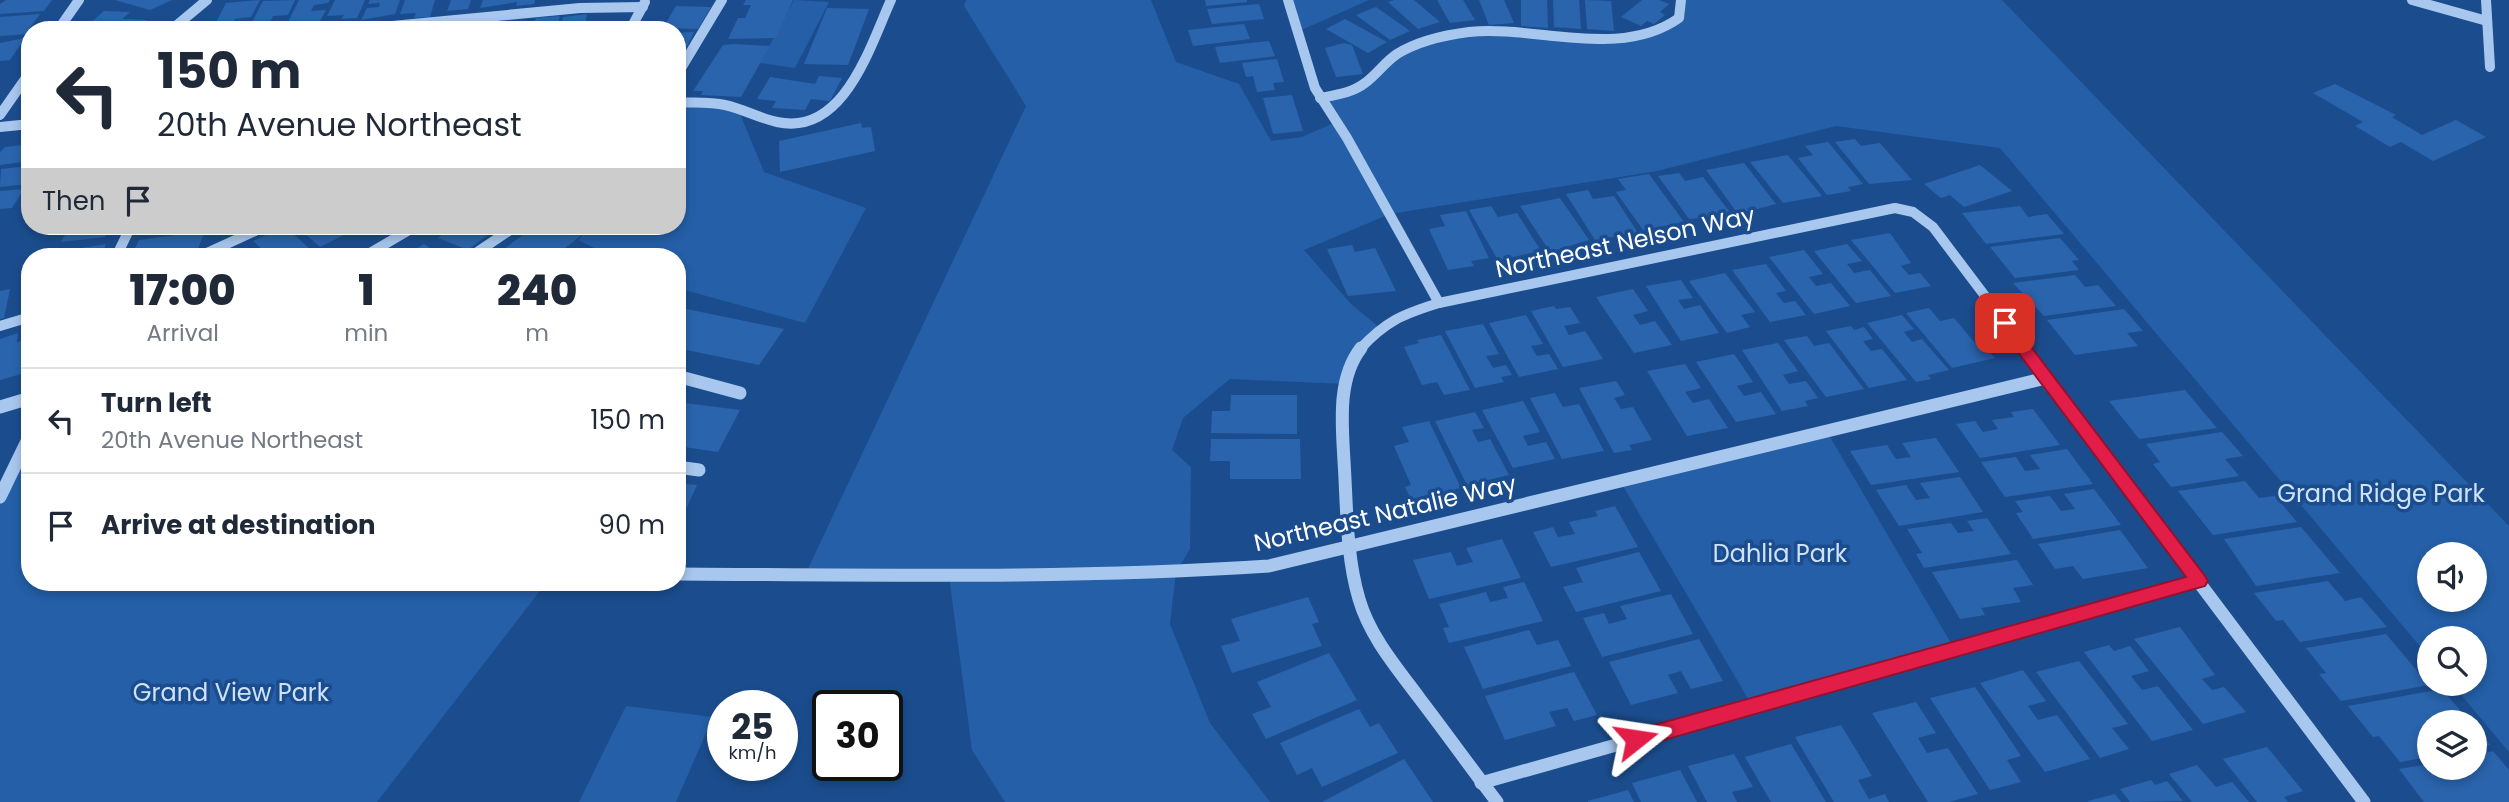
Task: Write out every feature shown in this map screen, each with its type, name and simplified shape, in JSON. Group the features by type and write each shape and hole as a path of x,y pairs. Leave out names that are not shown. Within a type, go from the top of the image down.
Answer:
{"street":[{"path":"64,21 79,0"},
{"path":"182,21 206,0"},
{"path":"686,60 722,0"},
{"path":"686,103 725,105 757,118 779,123 811,118 837,106 849,91 891,0"},
{"path":"1287,0 1308,72 1320,98 1347,138 1439,303"},
{"path":"1320,98 1358,88 1400,52 1443,36 1494,31 1604,38 1636,36 1653,32 1677,20 1681,14 1681,0"},
{"path":"2412,0 2487,21"},
{"path":"2486,0 2490,67"},
{"path":"444,21 644,3"},
{"path":"635,21 644,3"},
{"path":"0,115 21,85"},
{"path":"0,127 21,125"},
{"name":"Northeast Nelson Way","path":"1349,545 1343,396 1349,371 1360,350 1380,328 1400,315 1439,303 1879,210 1913,212 1933,227 2046,378"},
{"path":"218,248 246,235"},
{"path":"378,248 401,235"},
{"path":"483,248 503,235"},
{"path":"0,326 21,320"},
{"path":"686,378 740,393"},
{"path":"2046,378 2364,802"},
{"name":"Northeast Natalie Way","path":"686,574 949,576 1235,570 1269,566 2046,378"},
{"path":"0,407 21,401"},
{"path":"0,497 21,454"},
{"path":"686,468 699,470"},
{"path":"1349,545 1359,598 1371,628 1388,656 1497,802"},
{"path":"1481,782 2199,581"}],"green space":[{"path":"794,0 829,2 795,68 760,63"},
{"name":"Grand Ridge Park","path":"966,0 1151,0 1176,62 1239,84 1271,141 1302,137 1336,122 1320,98 1347,91 1400,52 1455,34 1604,38 1677,21 1681,0 2002,0 2509,526 2509,752 2487,726 2487,710 2474,710 2462,696 2487,696 2487,626 2417,626 2417,643 2000,148 1836,126 1657,171 1390,214 1304,250 1351,304 1380,328 1346,384 1230,379 1183,418 1172,450 1191,467 1190,549 1176,572 1170,624 1210,723 1270,802 1005,802 972,750 949,576 805,575 1026,106 964,6"},
{"path":"1288,0 1369,0 1297,32"},
{"path":"686,103 739,111 764,172 866,208 805,323 686,290 686,248 594,248 578,240 583,235 686,235"},
{"name":"Dahlia Park","path":"1826,430 1955,650 1753,707 1620,481"},
{"name":"Grand View Park","path":"21,454 21,591 540,591 377,802 0,802 0,497"},
{"path":"626,706 707,716 707,731 676,802 579,802"}],"building":[{"path":"6,0 52,0 44,11 0,14 0,4"},
{"path":"115,0 172,0 150,10"},
{"path":"260,0 251,17 217,21 226,3"},
{"path":"295,0 288,15 273,16 270,21 253,21 263,1"},
{"path":"299,0 330,0 328,3 314,5 311,11 326,10 320,21 288,21"},
{"path":"335,0 365,0 357,18 341,19 344,15 327,16"},
{"path":"370,0 400,0 395,14 361,20 367,8 379,7 380,3 368,4"},
{"path":"405,0 435,0 430,17 414,18 416,13 400,14"},
{"path":"451,0 471,0 468,9 447,11"},
{"path":"483,0 535,0 534,4 516,6 517,2 480,8"},
{"path":"746,0 793,0 776,38 728,39 738,18 745,18 751,5 743,5"},
{"path":"1205,0 1247,0 1247,2 1206,6"},
{"path":"1414,0 1440,22 1418,29 1388,2"},
{"path":"1437,0 1463,0 1475,20 1450,23"},
{"path":"1479,0 1504,0 1514,23 1489,25"},
{"path":"1521,0 1547,0 1548,28 1521,26"},
{"path":"1553,0 1579,0 1581,29 1554,27"},
{"path":"1585,0 1611,1 1614,31 1587,29"},
{"path":"1642,0 1659,0 1669,4 1660,12 1665,15 1654,24 1647,21 1641,26 1621,17"},
{"path":"1259,4 1264,19 1212,24 1207,9"},
{"path":"676,6 711,7 698,29 686,29 686,21 667,21"},
{"path":"1376,7 1410,31 1390,40 1356,15"},
{"path":"827,8 869,9 848,65 804,64"},
{"path":"104,11 130,12 122,19 147,20 146,21 92,21"},
{"path":"40,14 35,21 21,21 21,35 0,36 0,17"},
{"path":"587,14 586,21 562,21 563,17"},
{"path":"560,16 558,21 535,21 536,18"},
{"path":"1345,19 1387,42 1368,53 1326,29"},
{"path":"1244,24 1250,39 1193,46 1188,30"},
{"path":"686,32 694,32 686,49"},
{"path":"21,39 21,44 10,60 0,61 0,43"},
{"path":"1269,41 1275,56 1220,63 1215,47"},
{"path":"1344,43 1352,45 1363,74 1336,77 1325,48"},
{"path":"723,45 770,46 741,97 701,95 703,91 693,91"},
{"path":"1277,59 1284,82 1273,83 1275,90 1257,92 1253,76 1246,77 1242,63"},
{"path":"819,76 842,78 830,101 811,99 805,110 772,108 776,101 757,99 770,77 815,84"},
{"path":"2335,84 2396,115 2392,117 2422,135 2456,120 2486,137 2433,161 2401,142 2390,147 2355,126 2363,122 2313,93"},
{"path":"1292,95 1303,131 1273,134 1263,98"},
{"path":"861,123 862,128 871,127 875,151 780,172 779,141"},
{"path":"1855,139 1861,146 1880,143 1912,180 1869,184 1835,142"},
{"path":"1828,142 1863,184 1848,187 1851,191 1827,195 1798,158 1813,155 1805,146"},
{"path":"21,145 21,162 0,165 0,152 5,147"},
{"path":"1788,155 1822,196 1783,203 1750,162"},
{"path":"1744,163 1776,204 1738,214 1706,170"},
{"path":"1980,165 2012,191 1964,207 1950,195 1941,198 1924,184"},
{"path":"21,167 21,185 0,187 1,169"},
{"path":"1679,173 1685,181 1703,177 1732,215 1689,219 1658,176"},
{"path":"1649,174 1684,222 1643,230 1616,192 1626,190 1618,179"},
{"path":"21,189 21,194 12,208 0,209 0,191"},
{"path":"1588,190 1593,199 1614,196 1638,233 1595,240 1566,194"},
{"path":"1560,198 1589,240 1550,252 1520,206"},
{"path":"1491,206 1498,217 1517,213 1541,251 1498,260 1469,210"},
{"path":"2020,206 2028,217 2047,214 2064,234 1986,244 1962,213"},
{"path":"1466,211 1489,258 1471,261 1474,266 1448,270 1429,229 1445,226 1440,215"},
{"path":"1890,233 1911,263 1901,266 1909,275 1920,273 1931,286 1895,293 1851,240"},
{"path":"65,235 106,235 105,237 61,242"},
{"path":"176,235 203,235 198,248 135,248 139,240"},
{"path":"266,235 295,235 309,248 260,248 253,241"},
{"path":"306,235 344,235 320,247"},
{"path":"442,235 487,235 471,248 463,248 438,238"},
{"path":"522,235 582,235 565,248 506,248"},
{"path":"2060,238 2079,260 2072,261 2079,270 2015,278 1990,247"},
{"path":"106,244 104,248 82,248"},
{"path":"1847,244 1862,261 1847,264 1854,273 1870,270 1891,296 1856,303 1814,251"},
{"path":"1352,245 1355,252 1375,248 1396,291 1348,296 1327,249"},
{"path":"1804,250 1823,274 1809,277 1816,286 1831,283 1850,306 1814,314 1769,257"},
{"path":"1766,264 1786,291 1776,293 1784,303 1795,301 1806,315 1770,322 1732,270"},
{"path":"1725,273 1755,312 1741,315 1750,327 1727,333 1689,281"},
{"path":"2075,275 2085,287 2098,285 2116,306 2044,316 2013,283"},
{"path":"1681,280 1693,298 1678,300 1684,309 1700,305 1719,333 1681,341 1646,286"},
{"path":"10,289 4,318 0,319 0,291"},
{"path":"1633,289 1648,311 1633,315 1640,325 1655,321 1672,345 1634,353 1596,297"},
{"path":"1554,306 1556,309 1570,307 1580,323 1564,326 1569,335 1585,331 1603,359 1563,367 1531,311"},
{"path":"1929,308 1940,321 1954,318 1975,343 1981,342 1995,358 1952,368 1906,313"},
{"path":"686,309 784,329 759,365 686,350"},
{"path":"2124,309 2143,331 2127,333 2138,346 2075,355 2047,320"},
{"path":"1526,315 1543,344 1531,346 1537,356 1549,354 1558,369 1519,377 1489,323"},
{"path":"1902,315 1914,329 1904,332 1912,342 1922,339 1949,370 1928,375 1931,379 1916,382 1867,323"},
{"path":"1483,324 1499,354 1486,356 1493,368 1506,365 1512,375 1501,377 1504,382 1475,388 1445,331"},
{"path":"1851,326 1854,330 1864,327 1873,339 1863,341 1871,351 1882,349 1907,380 1869,388 1826,331"},
{"path":"18,333 17,342 21,341 21,374 0,380 0,339"},
{"path":"1441,335 1470,390 1444,395 1437,382 1422,385 1404,347 1419,343 1417,340"},
{"path":"1807,336 1814,346 1829,343 1864,389 1826,397 1784,340"},
{"path":"1778,343 1798,371 1783,375 1789,384 1806,381 1818,398 1805,401 1808,406 1782,411 1742,350"},
{"path":"1734,354 1753,382 1737,386 1744,396 1761,392 1776,414 1736,422 1696,362"},
{"path":"1685,364 1701,388 1685,392 1693,403 1709,399 1728,428 1687,436 1647,371"},
{"path":"1616,381 1625,395 1614,398 1621,409 1633,407 1652,440 1629,445 1632,450 1614,453 1579,388"},
{"path":"2185,390 2217,428 2139,439 2109,401"},
{"path":"1555,393 1563,407 1579,404 1604,451 1562,459 1530,398"},
{"path":"1231,395 1297,395 1297,434 1211,433 1212,411 1230,411"},
{"path":"1523,401 1540,432 1523,436 1528,446 1546,442 1555,459 1513,468 1482,410"},
{"path":"686,403 740,410 718,452 686,447"},
{"path":"2033,409 2060,445 1980,458 1956,424 1975,421 1983,432 1998,429 1992,420 2014,417 2011,412"},
{"path":"1475,412 1484,428 1472,430 1478,442 1490,439 1509,475 1467,485 1435,421"},
{"path":"1429,421 1461,488 1411,499 1405,487 1411,485 1394,446 1409,442 1402,427"},
{"path":"2222,432 2243,456 2225,459 2239,476 2171,487 2153,464 2160,462 2146,444"},
{"path":"1936,438 1959,472 1871,485 1850,451 1887,445 1896,459 1911,457 1902,443"},
{"path":"1211,439 1300,439 1301,479 1230,479 1230,461 1210,461"},
{"path":"2067,449 2093,484 2005,497 1981,462 2016,457 2025,471 2040,469 2030,455"},
{"path":"1960,477 1983,512 1899,526 1876,490 1906,485 1916,500 1930,498 1920,483"},
{"path":"2245,481 2259,498 2275,496 2297,522 2213,535 2178,491"},
{"path":"686,484 697,485 686,509"},
{"path":"2094,489 2121,525 2033,539 2016,513 2023,512 2015,501 2050,496 2061,511 2075,509 2064,494"},
{"path":"1615,506 1638,547 1551,567 1533,532 1553,527 1558,537 1575,534 1569,522 1598,516 1595,511"},
{"path":"1987,518 2011,554 1924,568 1916,554 1922,553 1907,529 1951,523 1958,533 1974,531 1967,521"},
{"path":"2301,527 2340,573 2256,586 2224,539"},
{"path":"2120,530 2148,568 2083,579 2073,566 2055,569 2038,544"},
{"path":"1502,539 1521,578 1429,599 1413,560 1451,552 1457,566 1473,562 1466,548"},
{"path":"1639,552 1661,591 1576,612 1563,587 1583,582 1576,568"},
{"path":"2017,560 2033,585 2013,588 2021,602 1981,608 1985,615 1960,619 1932,572"},
{"path":"2328,581 2345,601 2361,597 2387,627 2300,642 2283,620 2276,621 2254,593"},
{"path":"1524,582 1543,621 1449,643 1443,628 1449,627 1439,604 1486,592 1490,602 1508,598 1503,587"},
{"path":"1671,594 1693,634 1602,657 1583,618 1604,613 1609,624 1627,619 1620,606"},
{"path":"1308,597 1319,622 1312,624 1322,646 1232,673 1221,646 1240,641 1231,619"},
{"path":"2180,627 2215,675 2202,679 2212,690 2224,687 2246,712 2203,724 2134,639"},
{"path":"1529,630 1537,645 1558,640 1571,666 1483,689 1464,647"},
{"path":"2386,634 2417,671 2417,687 2341,701 2319,674 2326,673 2306,648"},
{"path":"1699,639 1723,681 1691,689 1681,671 1668,675 1678,693 1631,705 1609,662"},
{"path":"2109,645 2114,651 2130,646 2149,671 2131,676 2142,690 2158,686 2193,730 2152,741 2084,652"},
{"path":"1329,653 1357,700 1266,739 1252,714 1271,707 1257,682"},
{"path":"2079,661 2128,724 2112,728 2129,749 2100,758 2036,672"},
{"path":"2023,670 2046,701 2028,706 2038,720 2057,715 2090,759 2045,772 1980,683"},
{"path":"1574,672 1597,715 1574,721 1567,708 1549,712 1556,726 1505,740 1485,696"},
{"path":"1975,687 2021,756 2007,760 2021,782 1990,790 1930,698"},
{"path":"2417,694 2417,696 2448,696 2460,710 2417,710 2417,759 2400,762 2379,736 2373,737 2348,706"},
{"path":"1916,702 1936,733 1918,738 1927,753 1948,748 1978,794 1949,802 1928,802 1872,713"},
{"path":"1359,709 1370,727 1379,723 1398,753 1322,787 1312,768 1297,775 1280,743"},
{"path":"1841,725 1872,776 1858,780 1869,799 1885,794 1889,802 1834,802 1795,737"},
{"path":"1791,744 1826,802 1771,802 1745,757"},
{"path":"2267,747 2303,791 2284,797 2288,802 2257,802 2223,759"},
{"path":"2493,751 2509,770 2509,802 2424,802 2399,769 2417,766 2417,780 2487,780 2487,752"},
{"path":"1734,754 1753,787 1732,792 1737,802 1707,802 1688,766"},
{"path":"1404,759 1433,802 1322,802"},
{"path":"2197,765 2216,787 2232,782 2249,802 2192,802 2169,774"},
{"path":"1680,770 1697,802 1641,802 1632,783"},
{"path":"2151,780 2155,785 2167,781 2183,801 2130,802 2120,789"},
{"path":"1628,790 1634,802 1588,802 1588,801"},
{"path":"2115,794 2121,802 2088,802 2088,801"}],"route":[{"path":"1636,739 2199,581 2005,323"}]}
